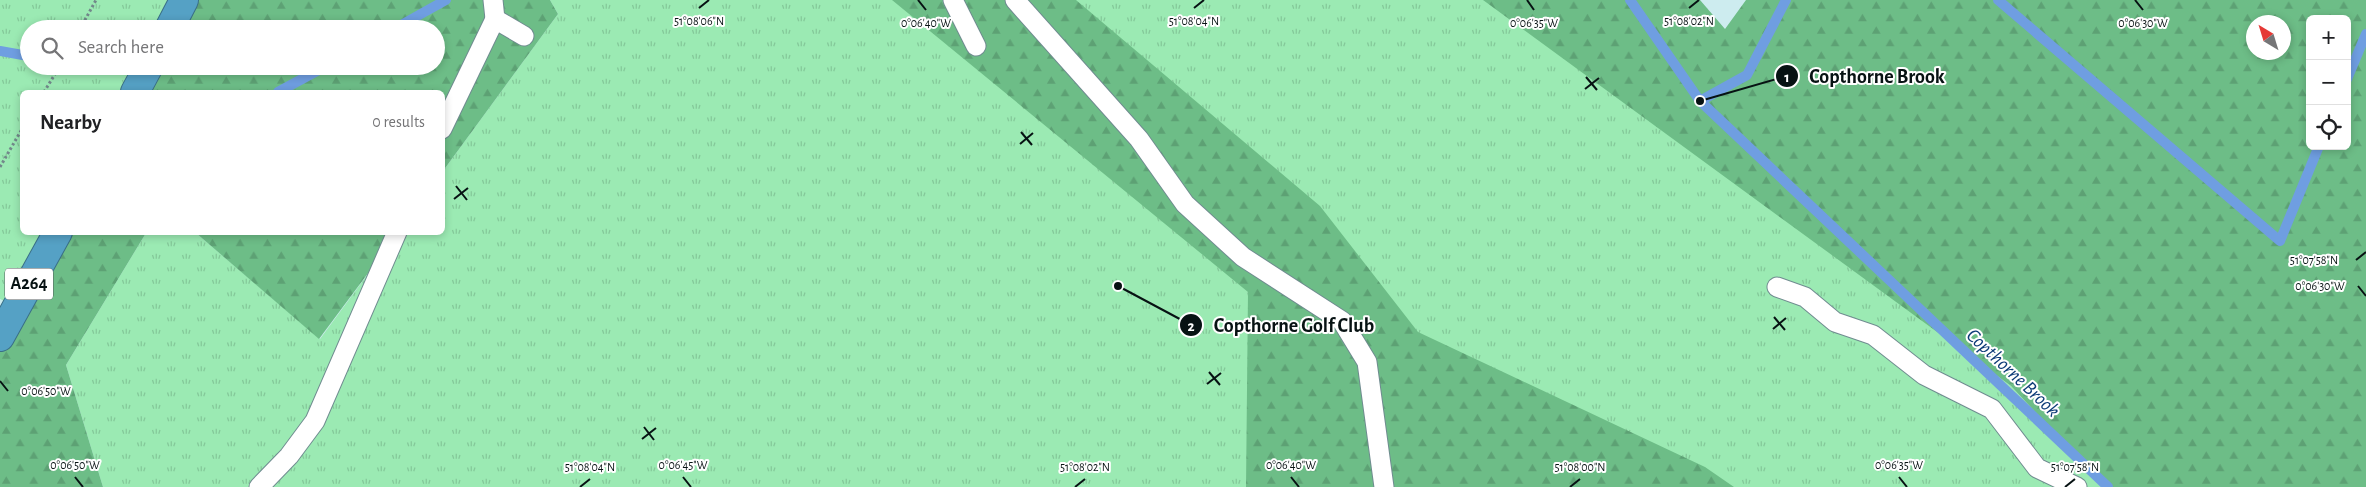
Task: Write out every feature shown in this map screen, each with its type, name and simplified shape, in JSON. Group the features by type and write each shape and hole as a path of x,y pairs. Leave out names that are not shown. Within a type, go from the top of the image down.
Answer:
{"highway":[{"path":"174,20 184,0"},
{"path":"136,90 144,75"},
{"name":"A264","path":"0,337 56,235"}],"lane":[{"path":"445,123 495,19 493,0"},
{"path":"953,0 976,46"},
{"path":"1015,0 1139,139 1185,204 1243,257 1342,321 1367,362 1384,487"},
{"path":"495,19 524,36"},
{"path":"259,487 288,456 315,421 396,235"},
{"path":"1777,287 1805,297 1835,322 1873,335 1924,375 1992,409 2037,468 2077,487"}],"path":[{"path":"85,20 96,0"},
{"path":"45,90 54,75"},
{"path":"0,167 20,132"}],"green space":[{"path":"0,0 184,0 174,20 20,20 20,75 144,75 136,90 20,90 20,235 57,235 16,307 0,299"},
{"path":"184,0 550,0 558,14 445,168 445,90 136,90 144,75 445,75 445,20 174,20"},
{"path":"550,0 1492,0 2011,386 2105,487 103,487 66,365 145,235 198,235 320,339 397,235 445,235 445,168 558,14"},
{"path":"892,0 1076,0 1320,206 1418,332 1705,467 1734,487 1246,487 1248,292"},
{"path":"1483,0 1700,0 1725,29 1746,0 2366,0 2366,487 2105,487 2011,386"},
{"path":"57,235 145,235 66,365 103,487 0,487 0,337"},
{"path":"198,235 397,235 319,339"}],"waterway":[{"name":"Copthorne Brook","path":"410,20 446,0"},
{"name":"Copthorne Brook","path":"1630,0 1700,101 2108,487"},
{"path":"1700,101 1747,75 1786,0"},
{"path":"1998,0 2280,241 2317,150"},
{"path":"2351,70 2366,34"},
{"name":"Copthorne Brook","path":"0,51 20,55"},
{"name":"Copthorne Brook","path":"282,90 309,75"}],"place":[{"name":"Copthorne Brook","path":"1700,101"},
{"name":"Copthorne Golf Club","path":"1118,286"}]}
